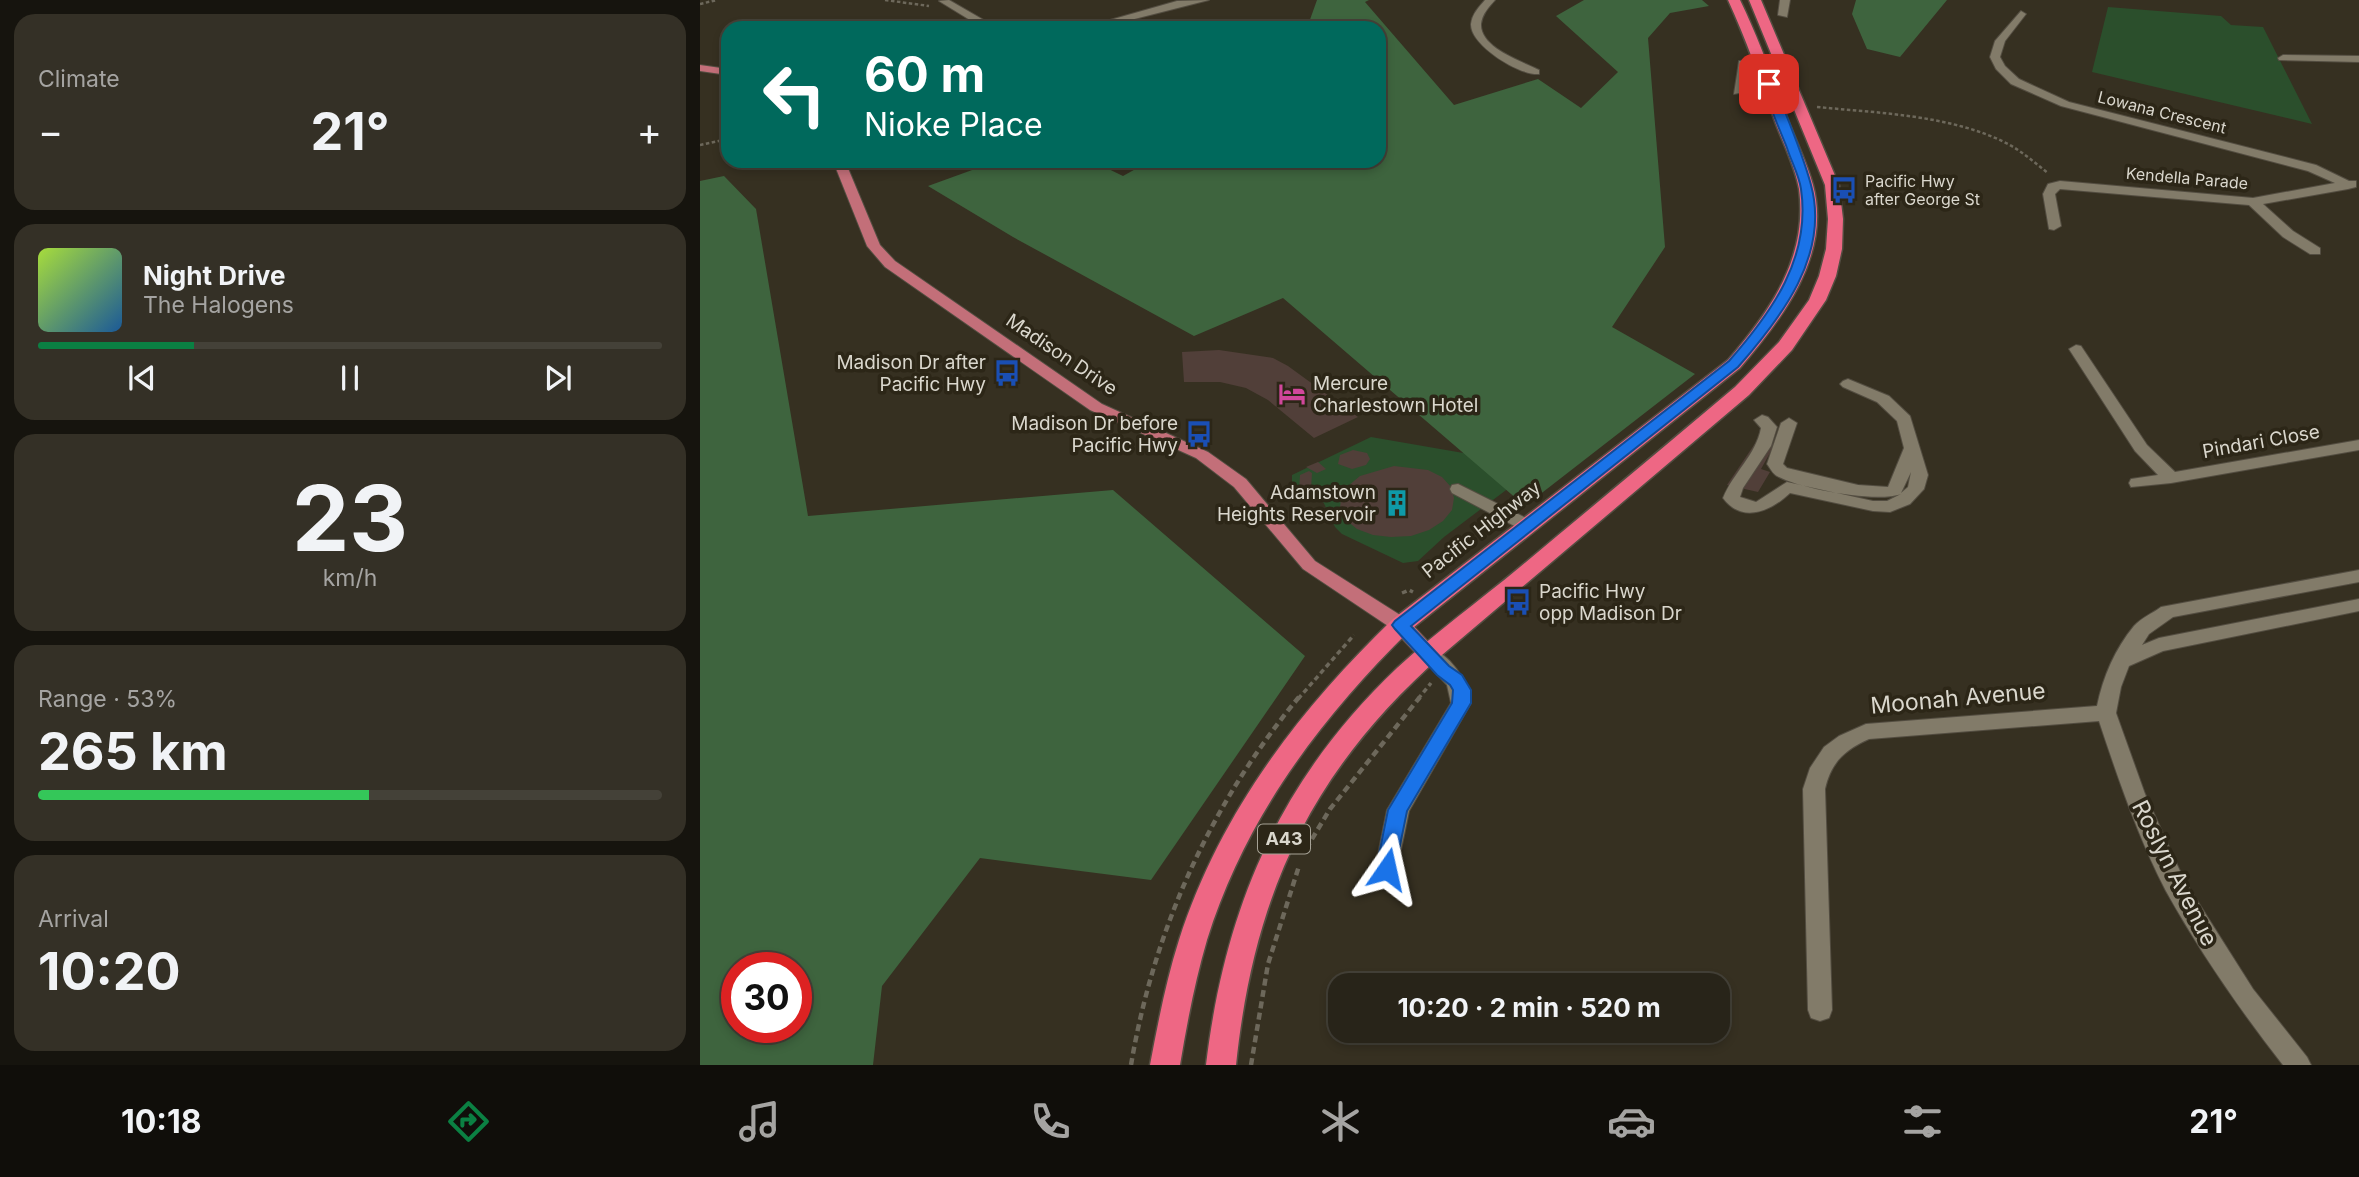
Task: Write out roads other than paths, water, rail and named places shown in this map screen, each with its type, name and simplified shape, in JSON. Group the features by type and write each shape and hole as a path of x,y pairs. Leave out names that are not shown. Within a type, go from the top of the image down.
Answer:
{"highway":[{"name":"Pacific Highway","path":"1165,1065 1186,962 1210,890 1261,789 1319,708 1361,661 1401,625 1734,364 1763,330 1792,284 1805,251 1809,228 1806,187 1761,62 1734,0"},
{"name":"A43","path":"1221,1065 1228,1005 1246,929 1271,866 1300,808 1331,761 1366,716 1428,654 1742,391 1783,351 1802,326 1828,278 1836,244 1837,214 1828,172 1755,0"}],"main road":[{"path":"700,68 721,71"},
{"name":"Madison Drive","path":"842,168 874,246 890,264 1096,407 1202,455 1240,483 1309,565 1401,625 1428,654"}],"street":[{"path":"1113,21 1177,4 1204,0"},
{"path":"1490,0 1479,10 1475,24 1481,41 1506,59 1535,72"},
{"path":"1783,15 1785,0"},
{"path":"941,2 977,21"},
{"name":"Lowana Crescent","path":"2021,14 2000,41 1995,57 1998,64 2016,82 2034,92 2065,104 2300,164 2353,184"},
{"path":"2283,58 2359,60"},
{"path":"1738,92 1742,63 1761,62"},
{"name":"Kendella Parade","path":"2054,226 2049,194 2058,186 2253,202 2353,184"},
{"path":"2253,202 2288,234 2315,251"},
{"path":"2076,349 2141,448 2171,478"},
{"path":"1762,420 1769,427 1768,441 1735,486 1731,498 1740,506 1765,506 1787,488 1873,506 1890,507 1904,500 1916,489 1920,475 1904,419 1883,400 1848,384"},
{"path":"1789,424 1775,464 1781,472 1843,487 1880,494 1891,493 1897,488 1912,449"},
{"name":"Pindari Close","path":"2137,484 2359,445"},
{"path":"1458,489 1528,526"},
{"path":"2106,713 2111,687 2121,662 2142,629 2168,612 2359,576"},
{"path":"2121,662 2159,645 2359,605"},
{"path":"1387,869 1398,810 1461,703 1462,690 1456,680 1443,671 1428,654"},
{"name":"Moonah Avenue","path":"1820,1010 1814,789 1817,772 1826,757 1843,741 1866,732 2106,713"},
{"name":"Roslyn Avenue","path":"2106,713 2134,794 2175,885 2244,997 2298,1065"}],"place":[{"name":"Pacific Hwy after George St","path":"1844,190"},
{"name":"Madison Dr after Pacific Hwy","path":"1007,373"},
{"name":"Mercure Charlestown Hotel","path":"1292,394"},
{"name":"Madison Dr before Pacific Hwy","path":"1199,434"},
{"name":"Adamstown Heights Reservoir","path":"1397,503"},
{"name":"Pacific Hwy opp Madison Dr","path":"1518,602"}]}
